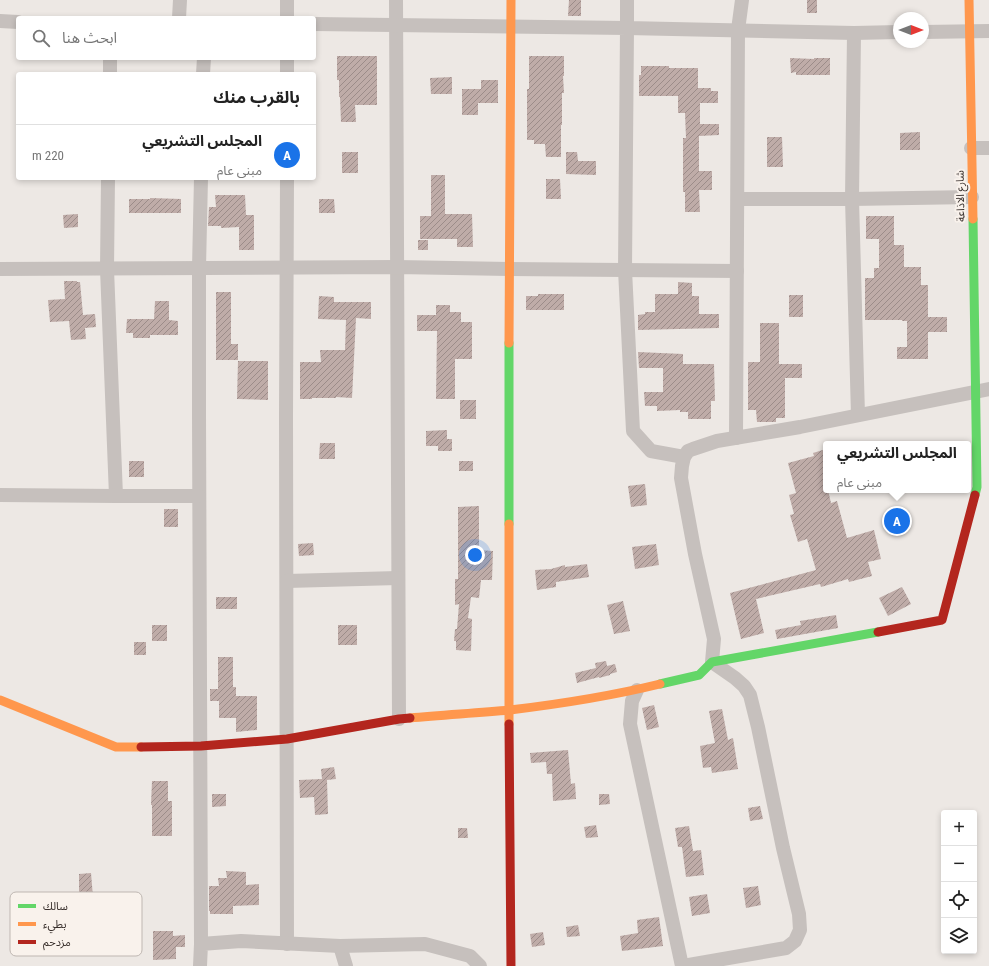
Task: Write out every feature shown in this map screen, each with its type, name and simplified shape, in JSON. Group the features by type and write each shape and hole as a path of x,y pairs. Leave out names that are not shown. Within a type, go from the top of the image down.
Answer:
{"street":[{"path":"180,0 180,16"},
{"path":"287,16 288,0"},
{"path":"396,0 399,719"},
{"path":"510,0 509,710 511,966"},
{"path":"627,0 625,270 633,431 651,451 684,458"},
{"path":"736,438 738,30 742,0"},
{"name":"شارع الاذاعة","path":"712,662 942,620 976,487 969,0"},
{"path":"0,22 16,22"},
{"path":"316,24 510,26 854,33 893,32"},
{"path":"929,32 989,31"},
{"path":"854,33 852,199 858,415"},
{"path":"110,60 110,72"},
{"path":"203,72 204,60"},
{"path":"287,60 287,72"},
{"path":"971,148 989,148"},
{"path":"108,180 107,269 116,496"},
{"path":"200,966 201,746 199,268 201,180"},
{"path":"287,180 288,944"},
{"path":"738,199 972,197"},
{"path":"0,269 397,267 737,271"},
{"path":"0,700 116,748 201,746 287,739 399,719 509,710 558,704 637,690 699,675 712,662 714,639 695,554 681,478 684,458 688,452 717,441 800,427 989,389"},
{"path":"0,495 199,496"},
{"path":"287,581 398,578"},
{"path":"637,690 632,701 630,724 682,966 786,948 795,941 800,930 800,914 783,848 750,695 744,686 735,678 712,662"},
{"path":"201,944 241,941 340,946 425,944 470,956 480,966"},
{"path":"340,946 346,966"}],"building":[{"path":"569,0 581,0 581,16 568,16"},
{"path":"807,0 817,0 817,13 807,13"},
{"path":"337,56 377,56 377,105 355,105 356,122 341,122 339,80 337,80"},
{"path":"529,56 564,56 561,157 546,157 545,144 534,144 534,140 527,140 527,89 529,89"},
{"path":"790,58 830,58 830,75 796,75 796,72 791,73"},
{"path":"641,66 698,68 698,88 711,88 711,91 718,91 718,103 700,103 700,124 719,124 719,135 699,136 699,171 712,171 712,190 699,190 700,212 685,212 685,192 683,192 683,138 686,138 685,113 678,113 678,96 639,96 639,75 641,75"},
{"path":"452,77 452,94 431,94 430,78"},
{"path":"481,80 498,80 498,103 478,103 478,115 462,115 462,89 481,89"},
{"path":"920,132 920,150 900,150 900,133"},
{"path":"767,137 782,137 783,167 767,167"},
{"path":"342,152 358,152 358,173 342,173"},
{"path":"566,152 577,152 578,161 596,161 596,175 566,174"},
{"path":"431,175 445,175 445,214 472,214 473,247 457,247 457,239 420,239 420,216 431,216"},
{"path":"546,179 560,179 561,199 546,199"},
{"path":"215,195 245,195 246,215 254,215 254,250 239,250 239,227 221,228 221,226 208,226 209,207 216,207"},
{"path":"129,199 181,199 181,213 129,213"},
{"path":"319,199 334,199 335,213 319,213"},
{"path":"78,214 78,227 64,228 63,215"},
{"path":"866,216 894,216 894,245 904,245 904,267 921,267 921,285 928,285 928,317 947,317 947,332 928,332 928,359 897,359 897,347 907,347 907,321 865,320 865,278 874,278 874,268 879,268 879,239 866,239"},
{"path":"418,240 428,240 428,250 418,250"},
{"path":"64,281 80,282 83,315 95,314 96,327 85,328 86,339 71,340 69,321 50,322 48,300 65,299"},
{"path":"678,282 692,283 692,296 699,296 699,314 719,314 719,328 638,330 638,315 645,314 645,312 655,312 655,294 678,294"},
{"path":"216,292 231,292 231,344 238,344 238,360 216,360"},
{"path":"538,294 564,294 564,310 526,310 526,296 538,296"},
{"path":"789,295 803,295 803,317 789,317"},
{"path":"319,296 334,297 334,302 371,302 371,319 356,318 352,398 336,397 300,399 300,362 321,362 320,350 345,350 346,320 318,319"},
{"path":"155,301 169,301 169,320 178,321 178,335 150,335 150,338 133,338 133,333 126,333 127,319 154,319"},
{"path":"436,305 450,305 450,312 461,312 461,322 472,322 472,359 455,359 455,399 436,399 437,331 417,331 417,315 436,315"},
{"path":"760,323 779,323 779,364 802,364 802,378 785,378 785,418 776,418 776,422 757,422 756,410 748,410 748,362 760,362"},
{"path":"638,352 683,354 683,364 714,364 715,401 711,401 711,419 688,419 688,412 680,412 680,410 657,411 657,406 645,406 644,392 663,392 663,368 639,368"},
{"path":"238,361 268,361 268,400 237,399"},
{"path":"460,400 476,400 476,419 460,419"},
{"path":"447,430 447,439 452,439 452,451 438,451 438,446 426,446 426,431"},
{"path":"320,443 335,443 335,459 319,459"},
{"path":"823,450 823,493 829,493 831,503 837,501 847,538 874,530 881,559 868,562 872,576 849,582 848,579 821,587 820,584 756,599 764,633 741,639 730,593 816,570 807,539 798,542 790,515 794,514 789,495 796,493 788,463 814,456 813,453"},
{"path":"129,461 144,461 144,477 129,477"},
{"path":"459,461 473,461 473,471 459,471"},
{"path":"645,484 647,505 631,507 628,486"},
{"path":"479,506 479,550 493,551 492,580 481,580 479,598 471,597 468,618 472,619 471,651 456,650 456,641 454,641 455,629 457,629 459,604 455,605 455,579 458,579 458,507"},
{"path":"164,509 178,509 178,527 164,527"},
{"path":"313,543 314,555 299,556 298,544"},
{"path":"656,544 659,565 635,569 632,547"},
{"path":"587,564 589,577 556,582 556,587 537,590 535,570 551,569 565,565 565,567"},
{"path":"902,587 911,604 888,616 879,598"},
{"path":"216,597 237,597 237,609 216,609"},
{"path":"623,601 630,631 614,634 607,605"},
{"path":"836,615 838,628 777,639 775,630 801,625 800,621"},
{"path":"152,625 167,625 167,641 152,641"},
{"path":"338,625 357,625 357,645 338,645"},
{"path":"134,642 146,642 146,655 134,655"},
{"path":"218,657 233,657 233,687 236,687 236,696 257,696 257,730 236,732 236,718 219,718 219,701 210,701 210,689 218,689"},
{"path":"606,661 607,666 615,664 617,672 577,683 575,673 596,668 595,663"},
{"path":"654,705 659,727 647,730 642,708"},
{"path":"722,709 728,740 733,738 738,769 712,773 711,767 703,768 700,746 715,743 709,711"},
{"path":"568,750 571,784 575,783 576,799 553,801 552,774 547,774 546,762 531,763 530,753"},
{"path":"334,767 336,779 327,780 328,814 315,815 314,797 300,798 299,780 322,779 321,769"},
{"path":"152,781 168,781 168,801 172,801 172,836 152,836"},
{"path":"212,794 226,794 226,806 212,807"},
{"path":"599,794 609,794 610,804 599,805"},
{"path":"760,806 763,819 750,821 748,808"},
{"path":"596,825 598,837 586,838 584,827"},
{"path":"689,826 693,851 701,850 704,875 686,877 682,847 678,847 675,828"},
{"path":"458,828 467,828 468,838 458,838"},
{"path":"226,871 246,872 246,885 259,884 259,905 233,906 233,914 210,914 209,886 219,886 218,878 227,878"},
{"path":"91,873 93,892 79,892 79,874"},
{"path":"758,886 761,905 746,908 743,888"},
{"path":"707,894 710,913 692,916 689,897"},
{"path":"659,917 663,946 622,951 620,936 638,933 637,920"},
{"path":"578,925 580,936 567,937 566,927"},
{"path":"153,931 173,931 173,936 185,935 185,947 176,947 176,959 153,960"},
{"path":"543,932 545,945 532,947 530,934"}],"traffic: fast":[{"path":"973,219 977,487 975,495"},
{"path":"509,343 509,524"},
{"path":"660,684 699,675 712,662 878,632"}],"traffic: slow":[{"path":"509,343 511,0"},
{"path":"969,0 973,219"},
{"path":"509,524 509,724"},
{"path":"410,718 510,710 548,705 604,696 660,684"},
{"path":"0,700 116,747 141,747"}],"traffic: jam":[{"path":"878,632 942,620 975,495"},
{"path":"141,747 201,746 287,739 410,718"},
{"path":"509,724 511,966"}],"place":[{"name":"المجلس التشريعي","path":"897,521"}]}
